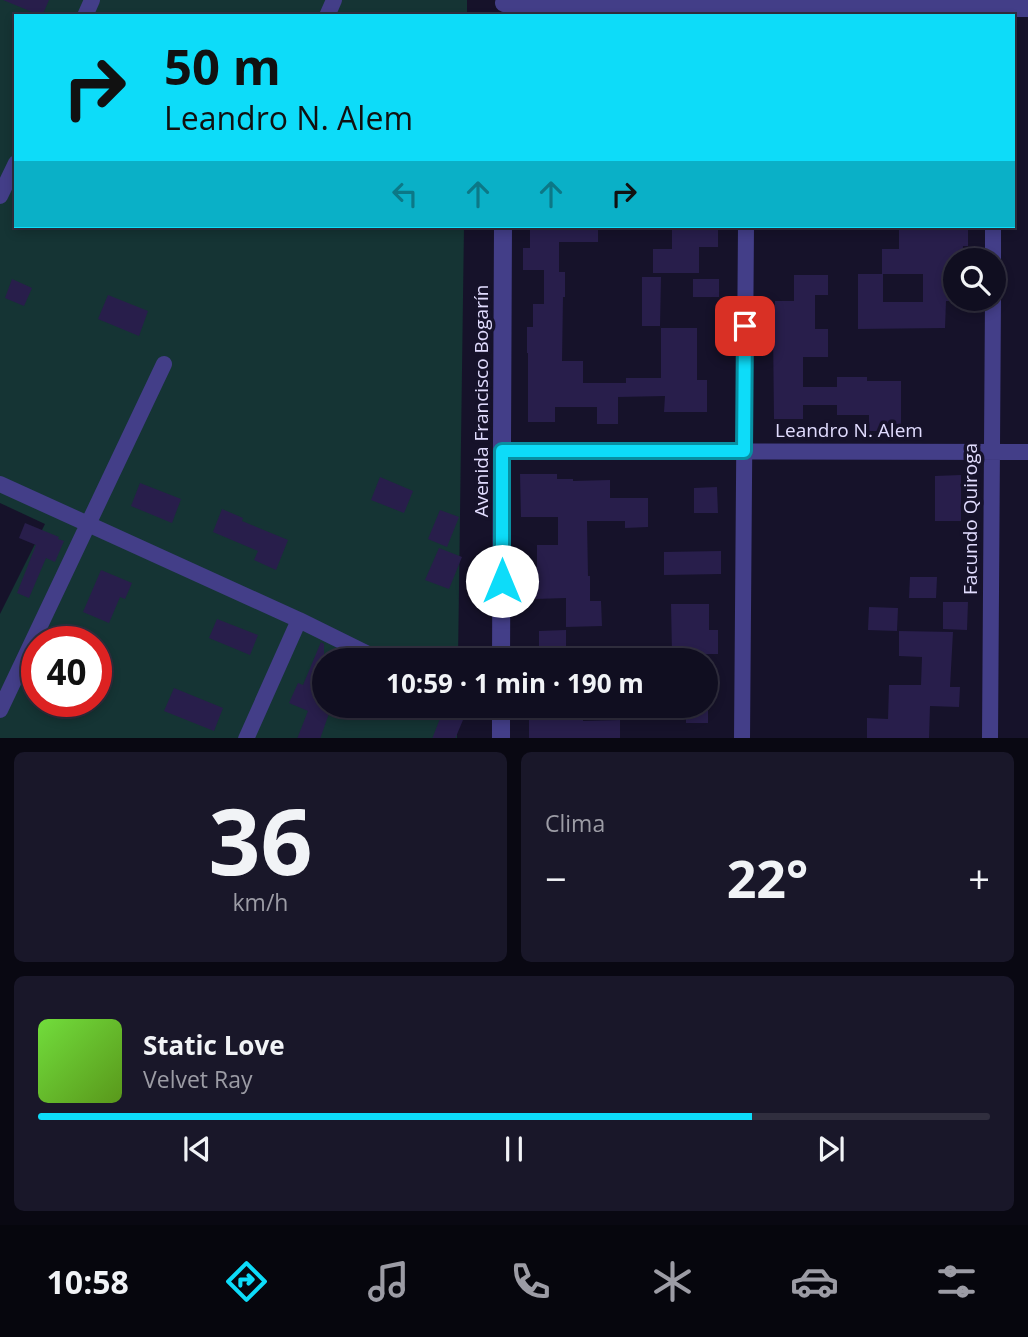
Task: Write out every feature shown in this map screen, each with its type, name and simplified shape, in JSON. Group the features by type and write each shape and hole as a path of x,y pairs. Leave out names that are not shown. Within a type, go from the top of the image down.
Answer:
{"street":[{"path":"503,5 525,8 573,4 748,8 1028,8"},
{"path":"0,196 14,167"},
{"name":"Avenida Francisco Bogarín","path":"501,648 503,228"},
{"path":"743,738 746,228"},
{"path":"993,228 993,248"},
{"name":"Facundo Quiroga","path":"990,738 993,311"},
{"path":"0,710 164,364"},
{"name":"Leandro N. Alem","path":"502,451 1028,452"},
{"path":"0,484 356,648"},
{"path":"246,738 299,620"},
{"path":"501,718 501,738"}],"green space":[{"path":"0,0 467,0 467,14 14,14 14,228 464,228 458,648 312,648 312,718 457,718 457,738 0,738 0,614 45,524 0,503"}],"building":[{"path":"3,0 49,0 43,14"},
{"path":"598,228 598,242 559,242 559,272 565,272 562,361 583,361 583,383 626,383 626,378 661,378 661,328 697,328 697,380 707,380 707,412 664,412 665,396 618,397 618,424 597,424 597,407 555,407 555,422 528,422 527,327 533,327 533,304 544,304 544,270 523,270 523,248 530,248 530,229"},
{"path":"672,228 718,228 718,247 699,247 699,273 653,273 653,249 672,249"},
{"path":"899,228 968,228 968,246 943,248 945,328 858,329 858,274 882,274 882,249 899,249","holes":["883,274 923,274 923,302 883,302"]},
{"path":"794,275 828,275 828,295 815,295 815,329 828,329 828,357 803,357 803,387 837,387 837,377 867,377 867,381 901,381 901,424 886,424 886,431 869,431 869,415 837,415 837,405 803,405 803,419 774,419 775,301 794,301"},
{"path":"642,277 661,277 660,326 642,326"},
{"path":"12,279 32,288 24,306 5,298"},
{"path":"693,279 719,279 719,297 693,297"},
{"path":"108,295 148,311 139,336 98,319"},
{"path":"520,474 557,474 557,479 573,481 610,480 610,498 648,498 648,527 625,528 625,521 587,521 590,601 601,601 602,626 566,627 566,598 535,599 537,545 558,545 558,517 521,517"},
{"path":"961,475 961,521 935,521 935,476"},
{"path":"380,477 413,491 404,513 371,500"},
{"path":"140,483 181,499 172,523 131,506"},
{"path":"717,487 718,513 694,513 694,488"},
{"path":"222,509 243,518 242,521 288,540 276,570 254,560 258,551 213,532"},
{"path":"440,510 459,517 447,547 428,539"},
{"path":"25,523 64,541 55,562 46,558 29,598 17,593 36,545 19,538"},
{"path":"439,548 462,557 449,589 425,580"},
{"path":"721,551 721,574 664,575 664,552"},
{"path":"101,570 132,583 125,599 120,597 109,623 83,612"},
{"path":"910,577 937,577 936,598 909,598"},
{"path":"943,602 968,602 967,630 943,629"},
{"path":"671,604 709,604 709,630 718,630 718,648 672,648"},
{"path":"869,607 898,608 897,631 868,630"},
{"path":"217,619 258,635 250,655 209,638"},
{"path":"566,630 566,648 539,648 539,631"},
{"path":"899,631 953,632 950,687 960,687 959,707 930,706 929,738 867,738 867,718 888,719 889,685 921,685 922,657 899,656"},
{"path":"312,664 312,718 327,718 320,738 297,738 308,711 289,703 298,683 303,685"},
{"path":"174,688 223,708 214,731 164,711"},
{"path":"440,718 463,720 455,738 432,738"},
{"path":"686,718 708,718 708,723 686,723"},
{"path":"529,720 620,720 620,738 529,738"}],"route":[{"path":"502,581 502,451 744,451 745,326"}]}
